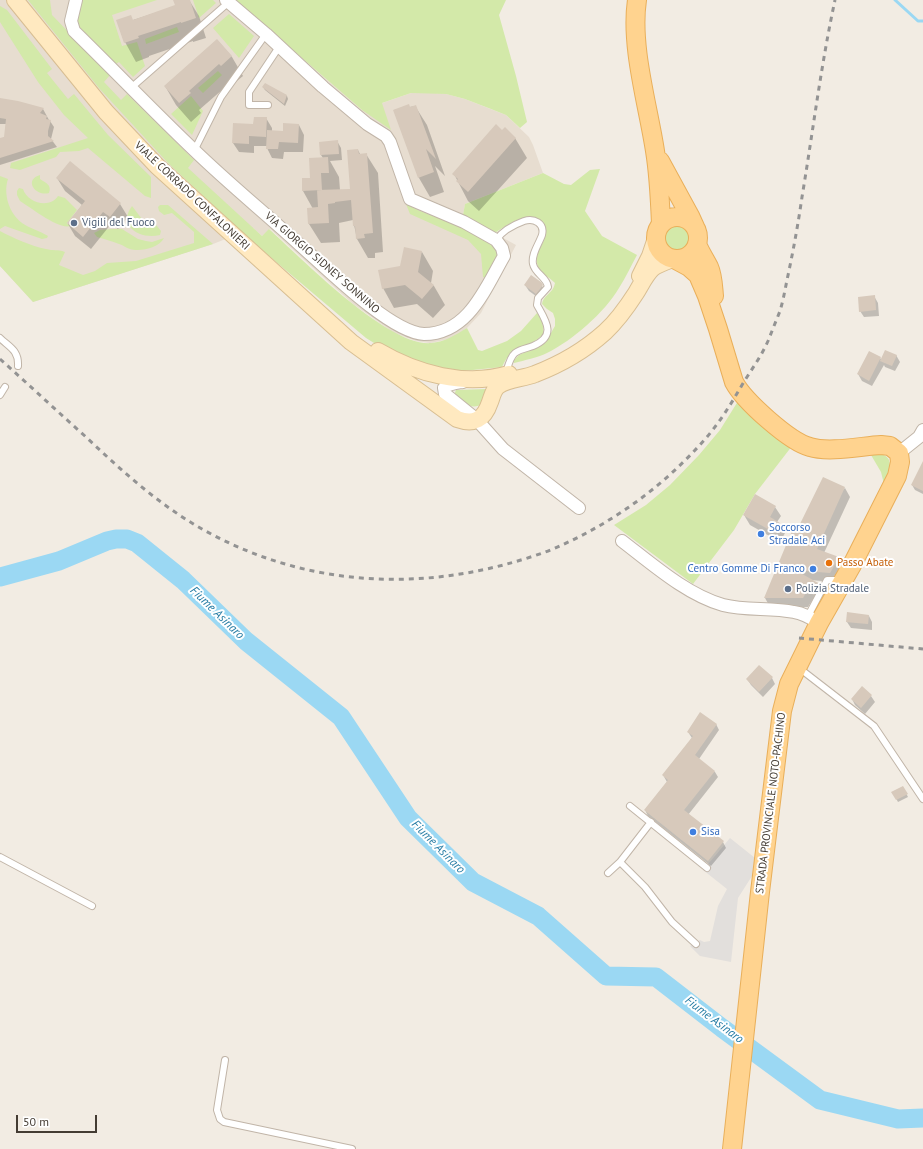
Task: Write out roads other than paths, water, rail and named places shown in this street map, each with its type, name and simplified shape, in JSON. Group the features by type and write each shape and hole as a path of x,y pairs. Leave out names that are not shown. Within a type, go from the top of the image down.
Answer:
{"main road":[{"name":"VIALE CORRADO CONFALONIERI","path":"15,0 106,112 157,166 298,295"},
{"path":"637,0 635,14 637,51 656,153 658,249 664,256 674,259 689,267 698,275 718,328 730,372 738,389 766,417 799,442 810,447 821,449 886,445 890,446 899,453"},
{"path":"656,153 690,216 700,253 709,267 712,277 718,328"},
{"path":"675,217 683,218 690,222 696,236 694,250 689,255 683,258 674,259 653,268 618,318 605,331 565,361 534,375 506,382 498,386 493,391 489,406 483,415 477,420 471,422 457,419 351,342 298,295 357,338 379,352 399,362 421,371 455,378 476,380 532,368 562,355 587,339 614,314 640,275 650,256 658,233 667,219 675,217"},
{"name":"STRADA PROVINCIALE NOTO-PACHINO","path":"732,1149 780,725 789,684 798,667 813,619 844,580 897,476 900,462 899,453"}],"street":[{"name":"VIA GIORGIO SIDNEY SONNINO","path":"76,0 71,21 74,31 132,87 194,151 364,302 396,324 412,332 424,334 441,331 463,320 475,307 504,256 502,248 496,240"},
{"path":"227,1 266,34 323,87 367,124 386,136 390,142 410,199 464,222 496,240"},
{"path":"476,380 452,383 444,388 445,394 477,420 503,448 579,508"},
{"path":"899,453 919,437 923,430"},
{"path":"622,541 671,577 709,600 724,605 742,608 793,612 813,619"}],"lane":[{"path":"132,87 227,1"},
{"path":"194,151 221,97 266,34"},
{"path":"268,105 249,104 249,92 279,47"},
{"path":"496,240 501,233 514,225 526,220 538,222 541,227 542,234 534,256 533,264 536,271 548,282 548,287 538,298 537,304 546,319 548,327 546,336 540,343 515,353 510,360 505,375"},
{"path":"0,338 16,352 18,366"},
{"path":"0,395 5,387"},
{"path":"798,667 874,726 923,799"},
{"path":"630,806 707,868"},
{"path":"608,873 620,862 651,822"},
{"path":"0,857 92,906"},
{"path":"620,862 645,887 672,922 696,944"},
{"path":"225,1060 217,1110 220,1119 224,1122 352,1149"}],"waterway":[{"path":"895,0 918,21 923,21"},
{"name":"Fiume Asinaro","path":"0,577 59,561 107,541 127,539 137,543 183,580 246,641 341,717 408,818 473,882 538,916 606,976 656,977 820,1100 898,1119 923,1118"}],"railway":[{"path":"0,359 116,464 162,503 213,535 248,551 284,564 357,578 432,578 507,564 535,556 555,548 582,535 621,512 640,499 691,455 716,426 765,347 780,311 784,296 799,218 821,73 835,0"},
{"path":"799,638 923,649"}],"place":[{"name":"Vigili del Fuoco","path":"74,223"},
{"name":"Soccorso Stradale Aci","path":"761,534"},
{"name":"Passo Abate","path":"829,563"},
{"name":"Centro Gomme Di Franco","path":"813,569"},
{"name":"Polizia Stradale","path":"788,589"},
{"name":"Sisa","path":"693,832"}]}
